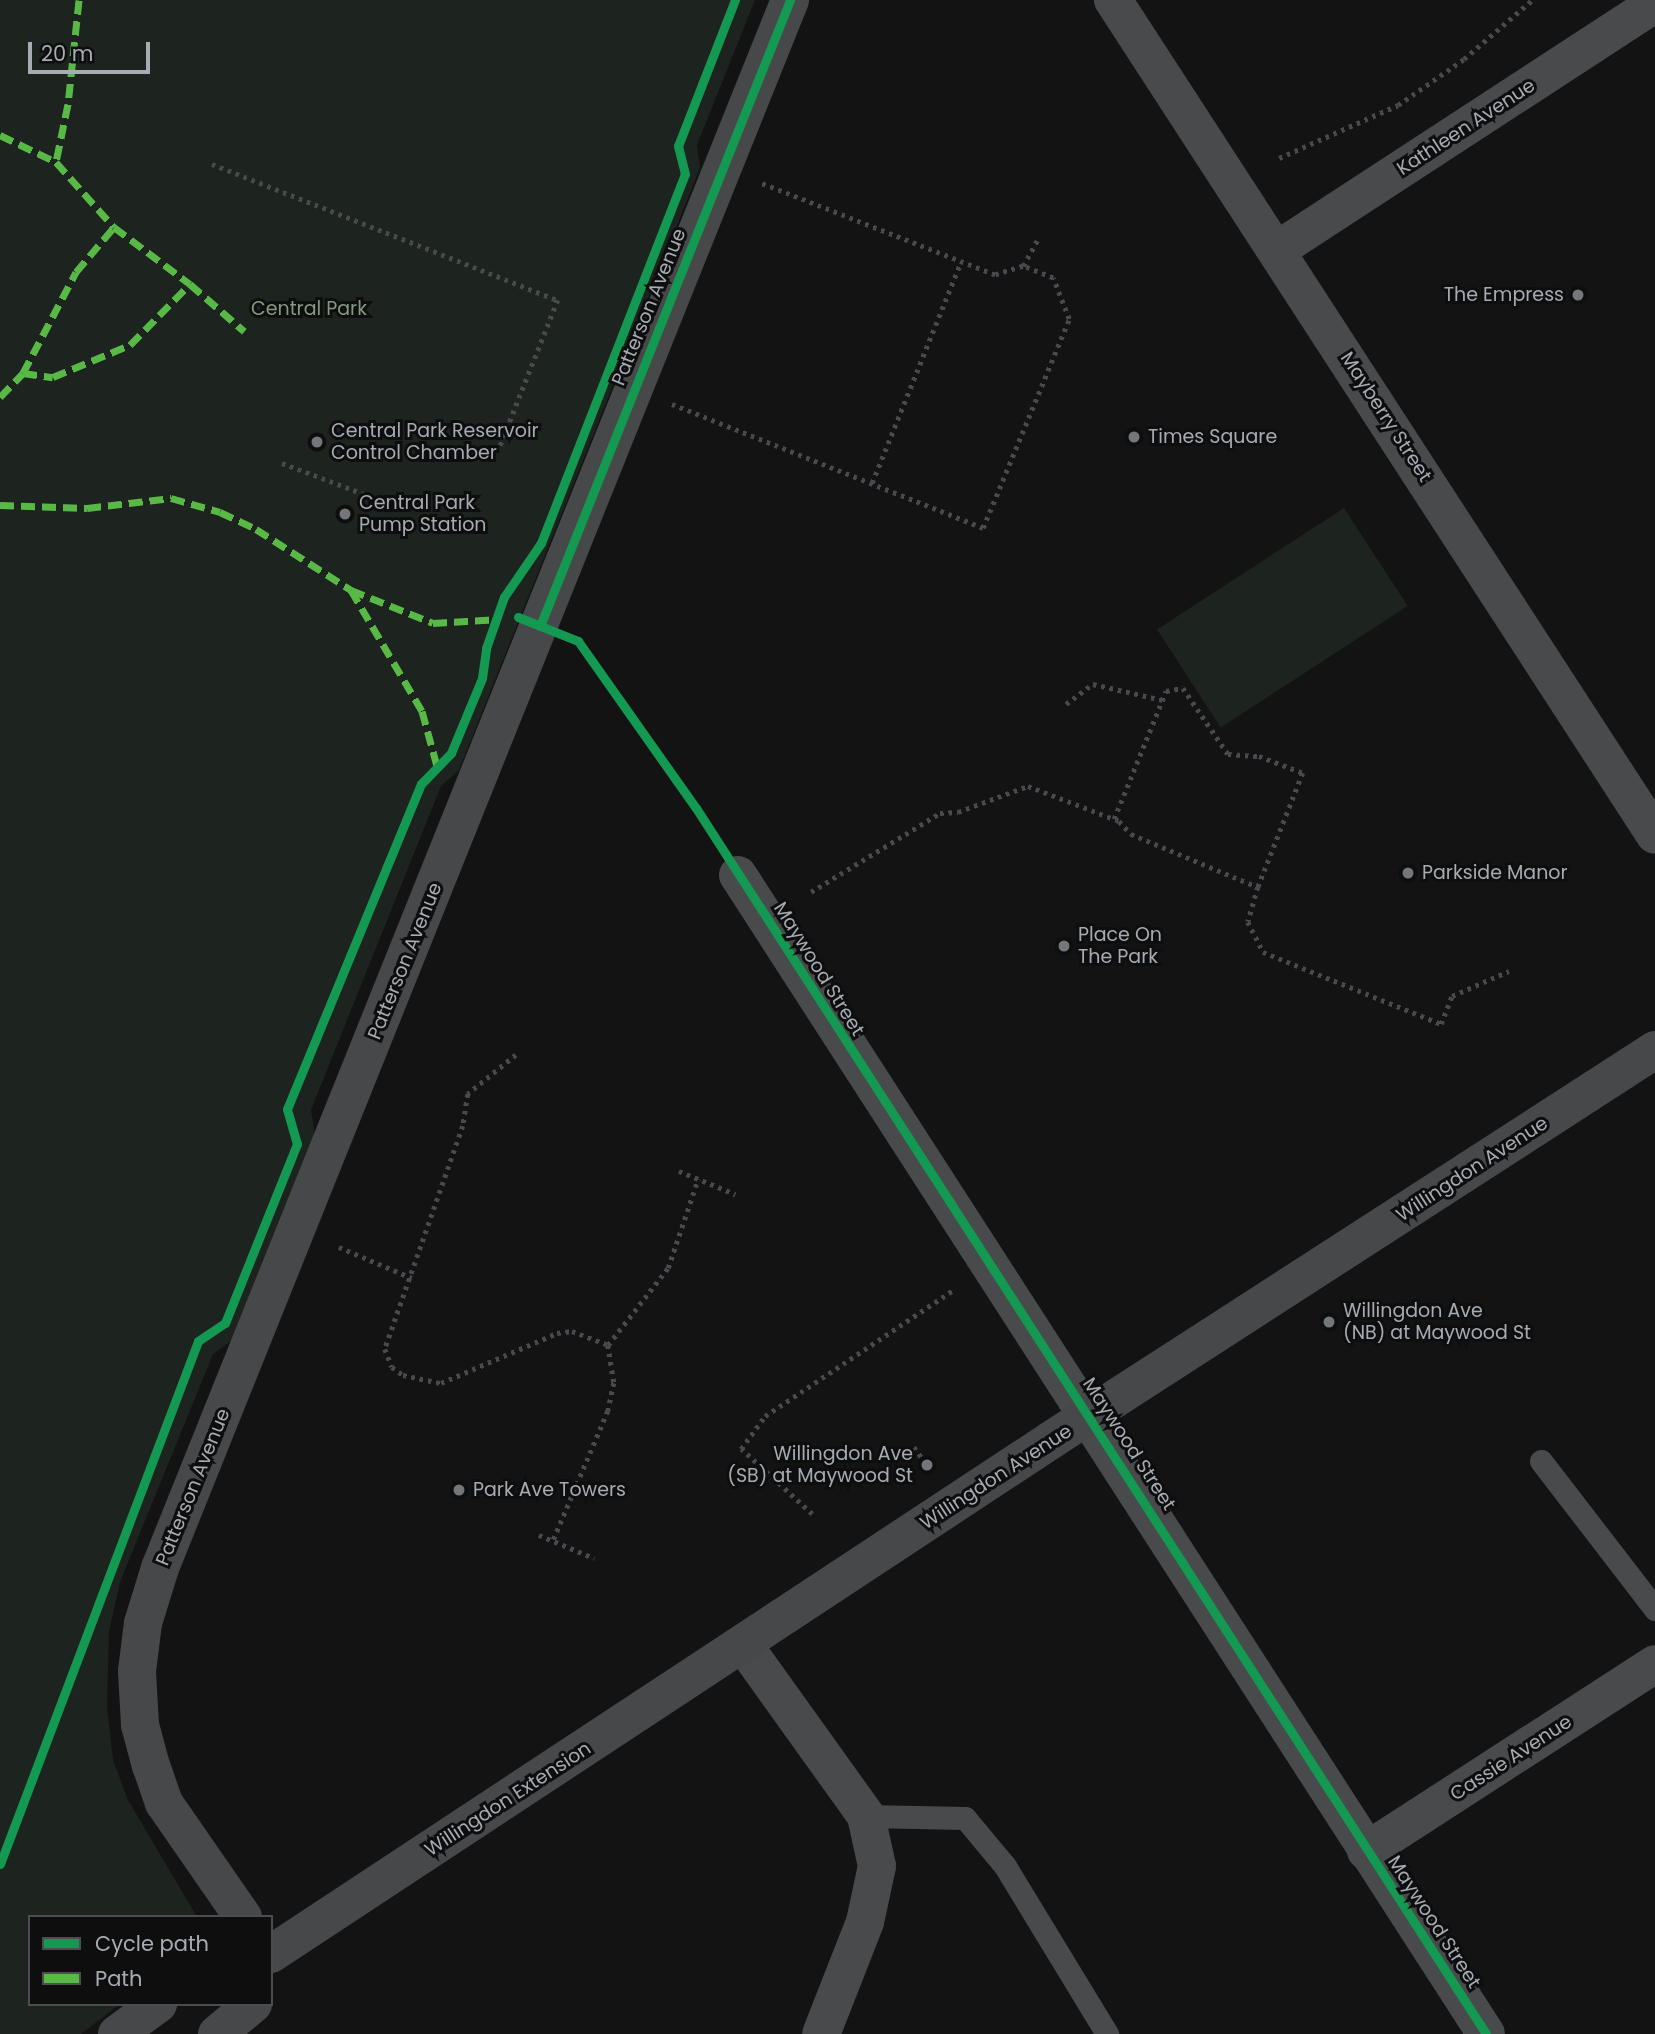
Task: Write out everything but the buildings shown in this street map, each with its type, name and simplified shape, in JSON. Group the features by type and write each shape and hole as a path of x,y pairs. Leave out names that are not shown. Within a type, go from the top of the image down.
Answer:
{"street":[{"name":"Patterson Avenue","path":"242,1915 164,1803 151,1766 140,1726 137,1671 143,1623 160,1568 790,0"},
{"name":"Mayberry Street","path":"1114,0 1655,835"},
{"name":"Kathleen Avenue","path":"1277,250 1655,4"},
{"name":"Maywood Street","path":"738,875 1091,1416 1366,1851 1486,2034"},
{"name":"Willingdon Avenue","path":"743,1644 1655,1050"},
{"path":"743,1644 866,1816 877,1866 865,1922 821,2034"},
{"name":"Willingdon Extension","path":"273,1954 743,1644"},
{"name":"Cassie Avenue","path":"1366,1851 1655,1664"},
{"path":"117,2034 155,2006"},
{"path":"217,2034 251,2006"}],"lane":[{"path":"1541,1461 1655,1609"},
{"path":"866,1816 965,1818 1005,1866 1107,2034"}],"path":[{"path":"1279,158 1398,105 1464,60 1532,0"},
{"path":"212,164 558,300 499,450"},
{"path":"634,390 983,528 1069,319 1053,278 1023,266 995,275 723,169"},
{"path":"1023,266 1039,237"},
{"path":"872,483 961,262"},
{"path":"282,463 395,506"},
{"path":"1066,704 1093,684 1163,700"},
{"path":"1114,820 1166,691 1182,688 1228,754 1259,756 1303,773 1258,887 1248,922 1263,953 1441,1024 1452,996 1509,971"},
{"path":"811,892 940,813 958,812 1021,786 1114,820 1131,834 1258,887"},
{"path":"516,1055 468,1094 463,1126 385,1356 392,1367 426,1383 460,1378 556,1333 572,1331 608,1345"},
{"path":"679,1171 735,1194"},
{"path":"553,1541 608,1411 614,1383 608,1345 668,1268 698,1179"},
{"path":"339,1247 412,1278"},
{"path":"812,1514 741,1449 765,1416 955,1289"},
{"path":"914,1447 927,1465"},
{"path":"540,1535 594,1558"}],"green space":[{"name":"Central Park","path":"0,0 755,0 697,145 700,168 459,770 441,786 311,1110 315,1135 231,1341 213,1354 120,1582 109,1631 107,1707 113,1760 128,1800 196,1915 28,1915 28,2006 117,2006 81,2034 0,2034"},
{"path":"1344,508 1408,606 1221,728 1157,629"}],"marked path":[{"path":"79,0 68,104 56,162 114,227 190,284 244,331"},
{"path":"0,135 56,162"},
{"path":"0,397 23,373 76,272 114,227"},
{"path":"23,373 53,377 130,345 190,284"},
{"path":"0,505 87,508 171,498 220,512 256,529 351,590 433,623 500,619"},
{"path":"351,590 422,711 437,766"}],"cycle path":[{"path":"0,1864 198,1341 225,1323 297,1144 287,1109 421,784 451,753 482,678 486,648 504,597 541,543 685,174 678,146 735,0"},
{"path":"540,626 790,0"},
{"path":"518,617 578,641 696,808 1486,2034"}],"place":[{"name":"The Empress","path":"1578,295"},
{"name":"Times Square","path":"1134,437"},
{"name":"Central Park Reservoir Control Chamber","path":"317,442"},
{"name":"Central Park Pump Station","path":"345,514"},
{"name":"Parkside Manor","path":"1408,873"},
{"name":"Place On The Park","path":"1064,946"},
{"name":"Willingdon Ave (NB) at Maywood St","path":"1329,1322"},
{"name":"Willingdon Ave (SB) at Maywood St","path":"927,1465"},
{"name":"Park Ave Towers","path":"459,1490"}]}
